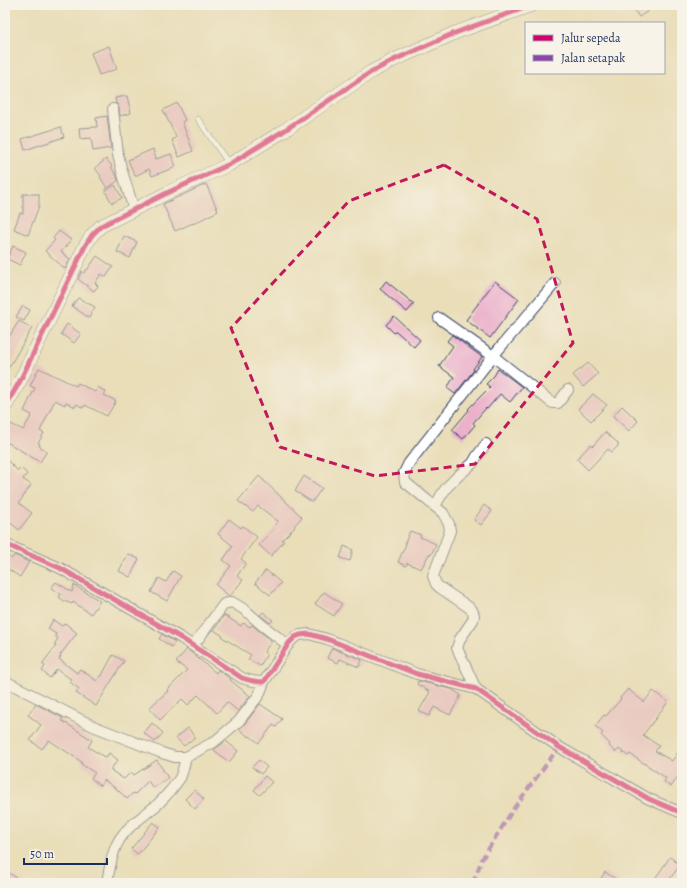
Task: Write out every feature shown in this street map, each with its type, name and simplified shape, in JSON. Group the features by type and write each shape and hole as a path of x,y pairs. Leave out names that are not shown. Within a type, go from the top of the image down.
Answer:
{"street":[{"path":"5,407 20,381 85,246 92,235 102,226 169,192 230,164 282,132 371,72 396,58 454,33 532,5"},
{"path":"113,109 118,155 134,210"},
{"path":"476,689 457,648 460,639 473,620 474,615 472,610 467,606 439,587 433,576 450,530 449,524 443,513 405,482 404,472 406,467 493,356 555,283"},
{"path":"439,318 493,356 554,403 558,403 568,390"},
{"path":"435,506 447,488 473,463 486,444"},
{"path":"5,544 60,568 181,638 242,678 249,681 264,682"},
{"path":"193,646 224,604 232,602 245,610 288,645"},
{"path":"5,681 93,726 162,753 175,757 186,757 214,742 239,721 259,695 264,682 288,645 295,637 309,634 327,639 418,674 476,689 559,747 649,799 682,813"},
{"path":"107,883 110,864 117,844 125,832 158,803 173,787 180,776 186,757"}],"lane":[{"path":"198,119 230,164"}],"highlighted area":[{"path":"444,165 537,219 573,343 475,464 375,476 280,447 231,328 349,201"}],"building":[{"path":"638,5 657,5 639,17 633,8"},
{"path":"109,46 117,69 99,75 91,53"},
{"path":"127,96 131,113 120,116 115,98"},
{"path":"177,103 185,120 182,122 193,151 179,157 172,140 176,137 163,110"},
{"path":"107,116 111,148 93,151 91,138 80,139 79,128 97,127 96,118"},
{"path":"61,127 64,137 25,150 22,139"},
{"path":"153,149 156,159 171,154 176,167 152,176 149,169 135,176 128,160"},
{"path":"106,159 112,166 111,167 117,176 118,181 107,188 95,168"},
{"path":"206,184 218,211 193,224 175,231 163,204"},
{"path":"115,185 122,198 112,203 105,191"},
{"path":"23,194 39,194 39,206 28,235 14,229 20,213 23,214"},
{"path":"59,231 71,240 61,252 70,259 65,269 45,251 55,240 53,238"},
{"path":"124,236 137,242 130,258 117,252"},
{"path":"13,246 26,252 20,265 7,259"},
{"path":"97,256 113,267 106,277 101,274 95,283 98,286 94,291 78,279 82,271 84,273 87,270"},
{"path":"386,281 414,304 407,312 380,289"},
{"path":"495,281 519,299 490,338 466,320"},
{"path":"78,298 95,307 89,318 72,306"},
{"path":"23,306 30,310 24,321 16,317"},
{"path":"394,316 420,340 414,347 396,331 394,333 386,325"},
{"path":"19,321 32,328 5,374 5,343"},
{"path":"67,324 81,334 74,343 61,334"},
{"path":"452,335 482,357 473,369 474,370 455,394 447,388 454,377 439,366 453,346 447,341"},
{"path":"588,363 598,374 583,387 573,375"},
{"path":"39,368 76,386 78,383 95,392 98,387 106,392 104,395 116,401 107,416 85,405 83,408 77,404 75,407 66,402 65,405 55,400 40,431 44,433 38,443 40,444 39,446 47,451 40,462 5,441 5,421 23,430 32,415 24,411 35,388 30,386"},
{"path":"498,369 522,387 510,402 500,394 473,423 475,425 463,439 452,430 469,410 468,409 490,387 486,384 494,376"},
{"path":"593,394 607,405 591,421 578,409"},
{"path":"622,406 638,421 629,431 613,416"},
{"path":"605,432 618,443 618,446 612,452 608,449 588,470 577,459 591,444 593,446"},
{"path":"5,458 18,471 21,468 27,474 23,479 31,485 19,503 32,513 19,530 5,518"},
{"path":"259,476 302,517 294,526 295,527 282,540 284,541 271,556 259,545 276,526 275,525 278,521 258,506 253,512 238,501"},
{"path":"304,476 322,488 312,502 295,491"},
{"path":"484,505 492,511 481,525 474,520"},
{"path":"229,519 241,528 243,526 257,537 241,559 246,563 237,576 243,580 230,596 216,585 231,566 223,560 233,546 218,534"},
{"path":"410,531 421,535 420,537 436,544 431,555 429,554 421,569 407,563 406,566 398,562"},
{"path":"344,546 353,550 350,561 340,558"},
{"path":"5,554 12,559 14,555 29,562 20,577 5,567"},
{"path":"128,554 139,559 130,577 119,571"},
{"path":"266,570 281,583 270,595 255,583"},
{"path":"173,571 181,576 167,601 151,592 159,578 166,582"},
{"path":"56,582 72,592 74,585 100,601 91,614 73,602 72,604 59,597 61,594 51,588"},
{"path":"324,592 342,604 334,616 315,604"},
{"path":"263,612 273,620 270,623 260,615"},
{"path":"224,615 241,626 243,623 250,627 252,625 272,641 264,652 267,654 260,666 248,659 251,655 222,637 223,636 214,630"},
{"path":"53,620 62,626 65,623 77,633 60,655 61,656 59,659 77,673 80,669 97,681 100,676 101,677 113,655 124,661 96,706 76,693 79,689 70,682 72,680 57,669 50,678 42,671 45,666 42,664 56,646 54,645 58,638 55,636 56,634 48,629"},
{"path":"162,634 175,642 172,647 159,639"},
{"path":"332,648 362,660 359,667 340,659 338,663 327,658"},
{"path":"187,649 216,673 218,670 231,679 230,680 250,696 238,711 227,702 217,713 198,695 188,705 182,699 160,720 149,708 168,691 167,690 187,670 176,662"},
{"path":"418,681 451,689 461,695 450,715 434,707 429,716 419,711 430,692 417,684"},
{"path":"628,689 644,702 653,691 668,702 643,735 659,746 655,751 672,761 682,746 682,771 671,787 664,782 666,778 630,754 628,756 619,749 616,752 609,746 610,744 601,735 603,733 595,726 604,715 606,716"},
{"path":"36,704 63,718 61,720 92,740 88,747 106,758 109,753 118,760 110,770 124,779 131,772 134,775 157,760 168,778 153,788 148,781 135,794 133,793 127,799 118,790 104,780 100,786 91,778 95,773 81,764 82,762 49,740 42,749 30,740 41,725 28,715"},
{"path":"260,704 282,719 276,727 273,725 259,743 239,729 244,725"},
{"path":"152,723 163,733 155,742 144,733"},
{"path":"188,728 195,737 184,746 176,738"},
{"path":"226,741 238,751 229,762 214,750"},
{"path":"259,760 267,767 261,774 252,767"},
{"path":"265,776 272,782 260,795 254,790"},
{"path":"194,790 204,799 195,809 185,799"},
{"path":"153,822 160,827 138,854 131,849"},
{"path":"670,857 680,865 667,883 652,883"},
{"path":"5,870 24,883 5,883"},
{"path":"605,872 622,883 598,883"}],"marked path":[{"path":"473,883 482,859 514,808 559,747"}],"cycle path":[{"path":"5,407 20,381 85,246 92,235 101,226 230,164 282,132 371,72 396,59 455,33 532,5"},
{"path":"5,544 60,568 181,638 242,678 248,680 264,682 289,643 295,637 309,634 327,639 417,674 476,689 559,747 649,799 682,813"}]}
